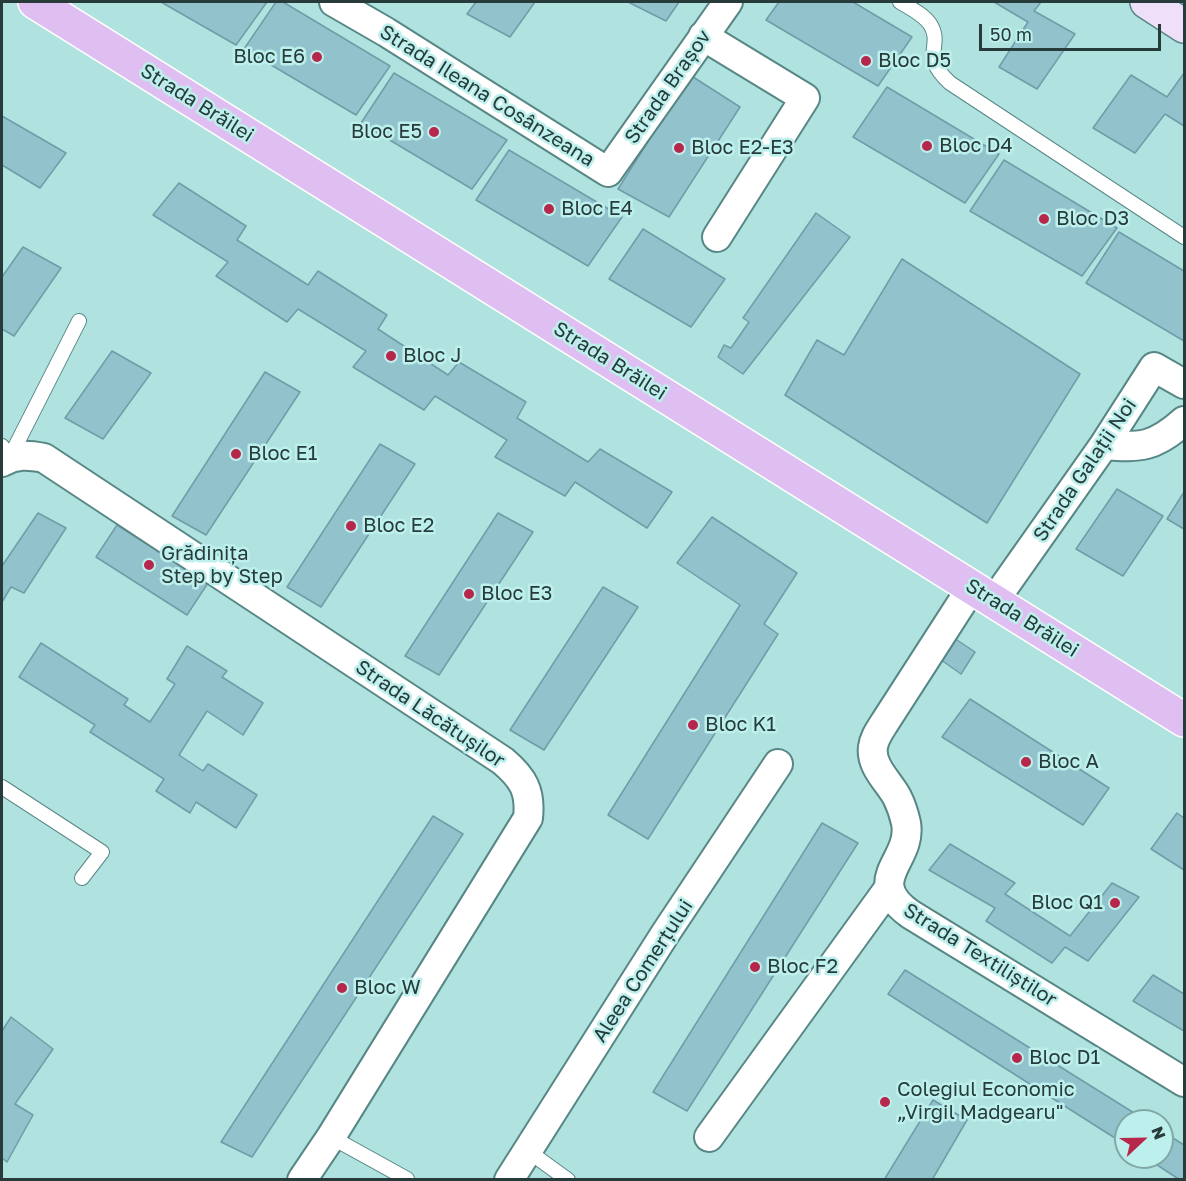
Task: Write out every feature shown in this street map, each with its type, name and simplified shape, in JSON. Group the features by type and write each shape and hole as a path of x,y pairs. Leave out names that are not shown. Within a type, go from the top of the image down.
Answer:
{"main road":[{"name":"Strada Brăilei","path":"35,2 1185,720"}],"street":[{"name":"Strada Ileana Cosânzeana","path":"334,2 386,32 612,175"},
{"name":"Strada Brașov","path":"612,175 703,36 728,2"},
{"path":"1147,2 1185,26"},
{"path":"703,36 805,98 717,237"},
{"name":"Strada Galații Noi","path":"983,594 1104,445 1154,367 1185,384"},
{"path":"1104,445 1135,448 1152,443 1175,430 1185,421"},
{"name":"Strada Lăcătușilor","path":"4,455 44,458 503,761 518,773 526,789 529,805 528,818 303,1179"},
{"name":"Strada Textiliștilor","path":"983,594 885,722 872,750 877,766 901,805 906,824 905,846 892,867 889,888 900,907 910,914 1185,1082"},
{"name":"Aleea Comerțului","path":"509,1179 665,934 778,764"},
{"path":"709,1137 889,888"}],"lane":[{"path":"900,2 924,17 931,25 935,35 933,55 935,65 950,83 1185,237"},
{"path":"4,455 79,321"},
{"path":"2,787 102,852 82,878"},
{"path":"331,1137 407,1179"},
{"path":"528,1151 568,1179"}],"building":[{"path":"161,2 267,2 236,45"},
{"name":"Bloc E6","path":"276,2 283,2 390,66 356,115 244,49"},
{"path":"476,2 535,2 510,37 467,14"},
{"path":"628,2 679,2 666,21"},
{"name":"Bloc D5","path":"779,2 853,2 912,37 878,86 766,20"},
{"path":"994,2 1041,2 1034,11 1075,34 1037,89 999,67 1028,22"},
{"name":"Bloc E5","path":"394,73 507,140 472,189 361,123"},
{"path":"1184,73 1184,126 1165,114 1135,153 1093,128 1131,75 1167,97"},
{"name":"Bloc E2-E3","path":"690,75 740,107 669,217 618,189"},
{"name":"Bloc D4","path":"887,87 999,154 965,203 853,137"},
{"path":"2,116 66,153 40,188 2,165"},
{"name":"Bloc E4","path":"509,150 622,217 588,266 476,200"},
{"name":"Bloc D3","path":"1004,160 1117,228 1082,276 970,211"},
{"name":"Bloc J","path":"179,183 246,226 237,240 308,285 318,271 387,315 378,329 448,375 459,362 526,402 517,418 588,462 600,449 672,492 647,528 575,482 565,496 495,457 507,440 435,396 424,410 353,367 366,351 298,309 287,322 216,276 228,262 153,215"},
{"path":"816,213 850,237 743,374 718,357 724,345 731,348 749,322 743,318"},
{"path":"643,229 725,279 691,327 609,279"},
{"path":"1119,232 1184,271 1184,341 1086,283"},
{"path":"23,247 61,268 14,336 2,329 2,277"},
{"path":"902,259 1080,374 987,523 785,395 817,340 844,355"},
{"path":"112,351 151,373 103,439 65,418"},
{"name":"Bloc E1","path":"265,372 300,392 206,535 172,516"},
{"name":"Bloc E2","path":"380,444 415,464 321,607 287,587"},
{"path":"1117,489 1163,516 1123,576 1076,549"},
{"path":"1184,492 1184,529 1167,519"},
{"path":"38,513 66,528 24,593 11,587 2,602 2,566"},
{"name":"Bloc E3","path":"498,513 533,532 439,675 405,656"},
{"name":"Bloc K1","path":"712,517 797,573 764,624 778,634 648,839 608,815 740,605 677,563"},
{"path":"117,525 208,583 187,615 96,557"},
{"path":"603,587 638,607 544,750 510,730"},
{"path":"948,634 975,652 961,674 934,655"},
{"path":"41,643 128,699 124,705 150,722 175,684 167,679 187,646 227,671 222,677 263,703 243,735 207,711 179,755 203,771 208,764 257,795 236,828 196,802 190,813 156,791 164,779 90,732 95,725 19,677"},
{"name":"Bloc A","path":"970,699 1109,788 1083,825 942,737"},
{"path":"1177,813 1184,818 1184,870 1151,849"},
{"name":"Bloc W","path":"433,816 463,834 252,1157 221,1142"},
{"name":"Bloc F2","path":"822,823 858,843 687,1111 653,1092"},
{"name":"Bloc Q1","path":"950,844 1015,883 1005,894 1070,936 1112,883 1139,897 1088,961 1065,947 1052,963 986,921 995,908 929,870"},
{"name":"Bloc D1","path":"905,970 1128,1109 1114,1109 1114,1137 888,994"},
{"path":"1153,975 1184,994 1184,1031 1133,1001"},
{"path":"11,1017 53,1049 15,1104 33,1115 7,1162 2,1158 2,1031"},
{"path":"933,1100 967,1120 932,1180 884,1180"},
{"path":"1174,1139 1184,1145 1184,1180 1180,1180 1163,1169 1174,1169"}],"place":[{"name":"Bloc E6","path":"317,57"},
{"name":"Bloc D5","path":"866,61"},
{"name":"Bloc E5","path":"434,132"},
{"name":"Bloc D4","path":"927,146"},
{"name":"Bloc E2-E3","path":"679,148"},
{"name":"Bloc E4","path":"549,209"},
{"name":"Bloc D3","path":"1044,219"},
{"name":"Bloc J","path":"391,356"},
{"name":"Bloc E1","path":"236,454"},
{"name":"Bloc E2","path":"351,526"},
{"name":"Grădinița Step by Step","path":"149,565"},
{"name":"Bloc E3","path":"469,594"},
{"name":"Bloc K1","path":"693,725"},
{"name":"Bloc A","path":"1026,762"},
{"name":"Bloc Q1","path":"1115,903"},
{"name":"Bloc F2","path":"755,967"},
{"name":"Bloc W","path":"342,988"},
{"name":"Bloc D1","path":"1017,1058"},
{"name":"Colegiul Economic „Virgil Madgearu\"","path":"885,1102"}]}
